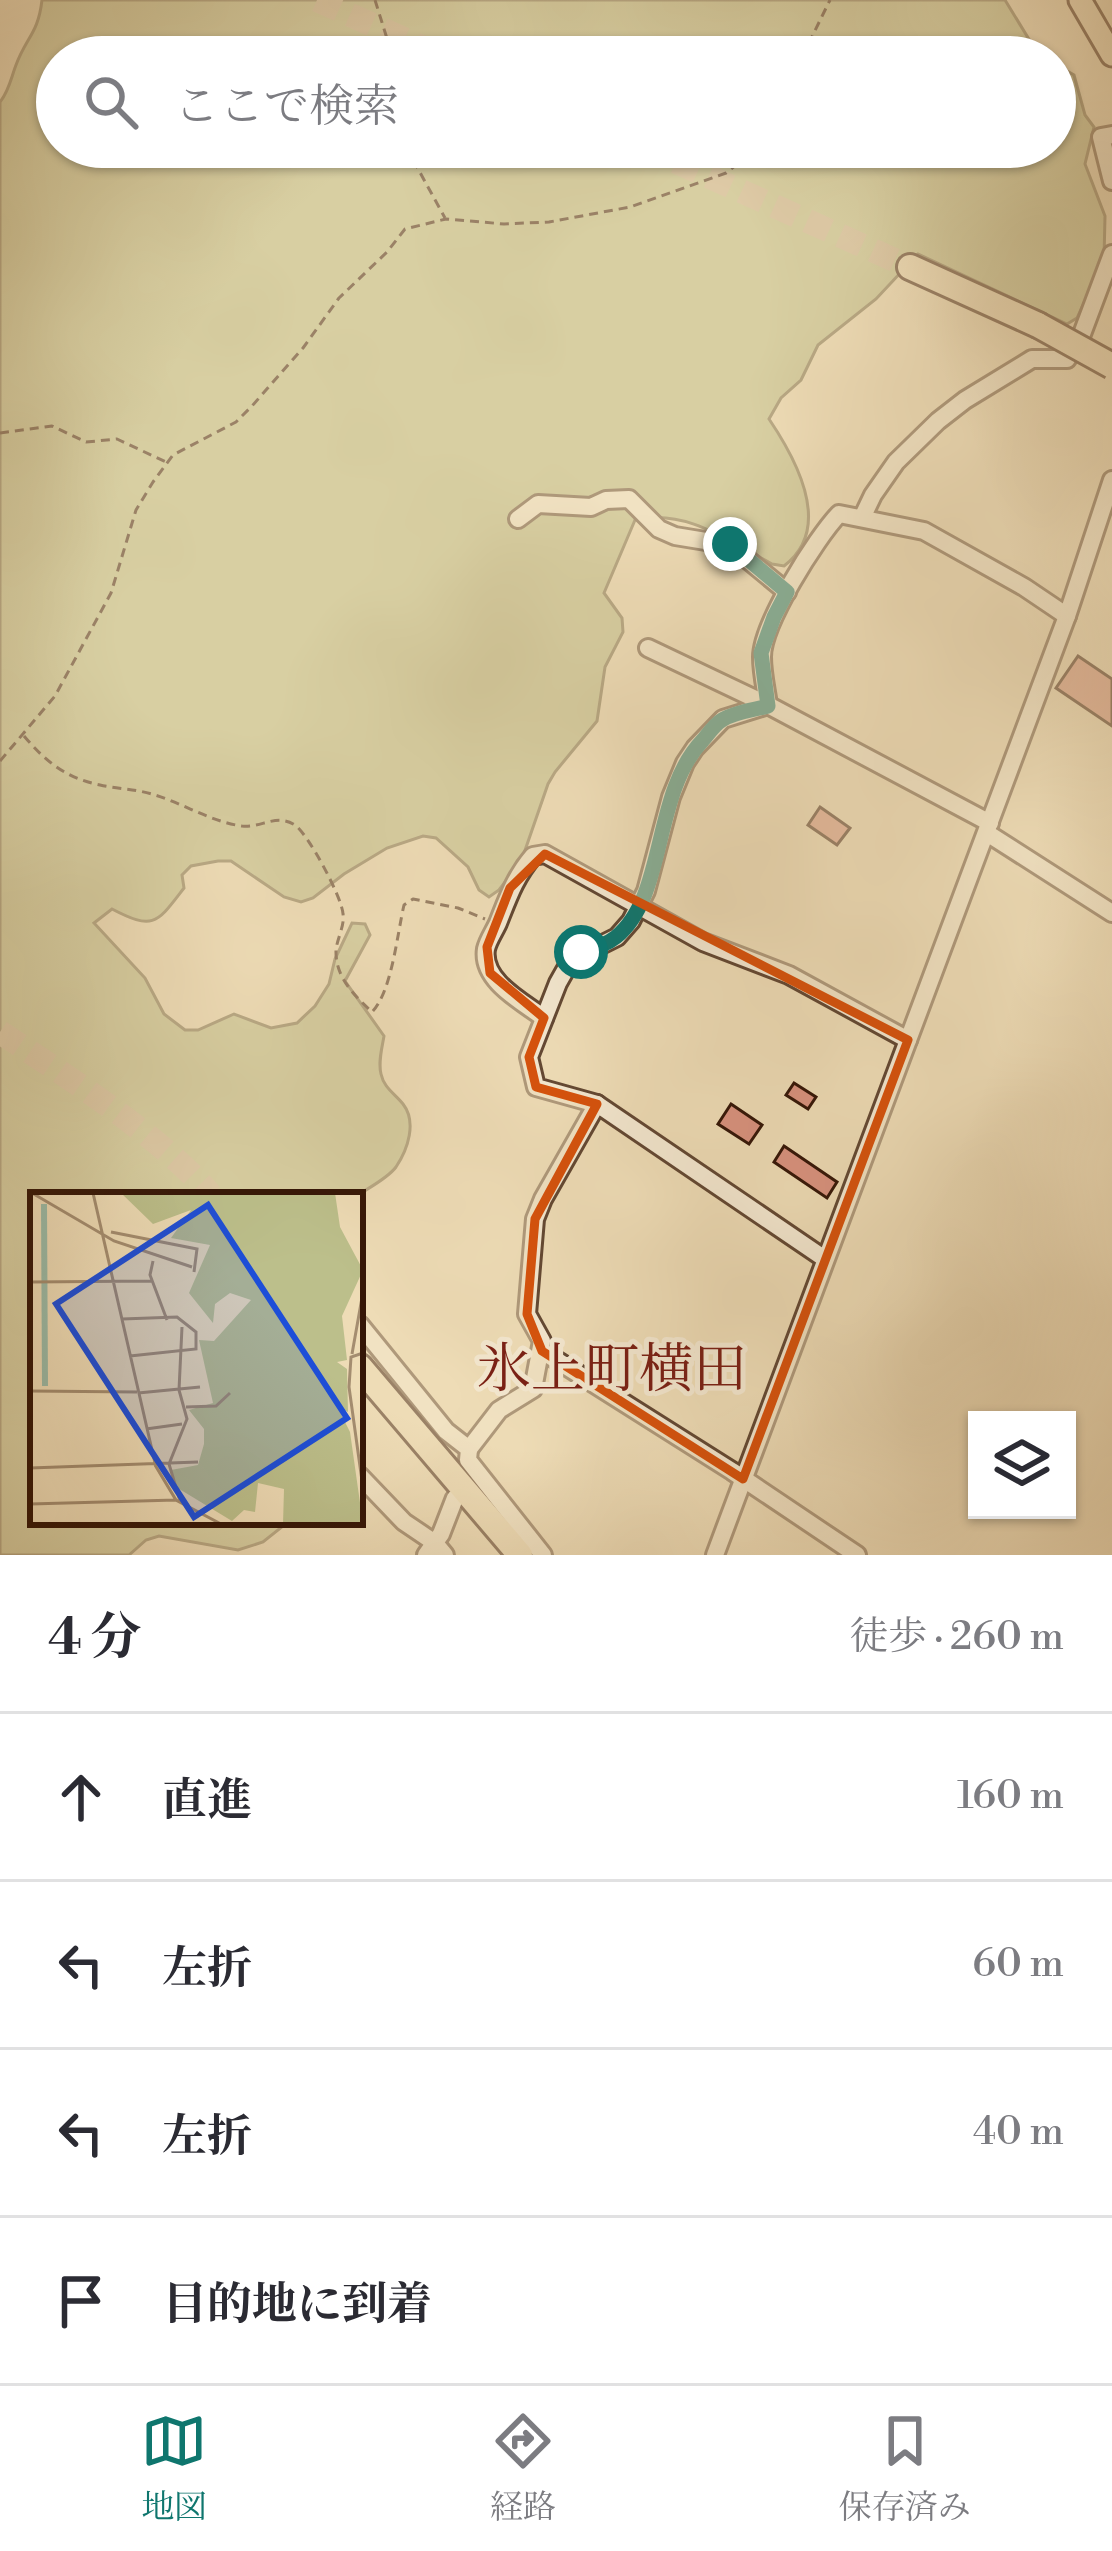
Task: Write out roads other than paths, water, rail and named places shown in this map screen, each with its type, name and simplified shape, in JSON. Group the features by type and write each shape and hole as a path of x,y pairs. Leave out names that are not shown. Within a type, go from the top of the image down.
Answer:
{"highway":[{"path":"910,267 1038,325 1112,366"},
{"path":"363,1370 516,1549"}],"main road":[{"path":"1080,0 1112,55"}],"street":[{"path":"1112,135 1101,137 1112,181"},
{"path":"862,518 896,463 965,400 1032,359 1067,359 1082,334 1112,254"},
{"path":"715,1555 989,828 1112,480"},
{"path":"518,519 538,504 591,507 606,500 629,499 659,529 730,544 787,592"},
{"path":"768,706 761,653 774,617 839,514 924,531 1067,616"},
{"path":"648,648 768,706 989,828 1112,913"},
{"path":"768,706 723,719 695,748 671,796 646,891 631,921 616,937 571,960 529,1057 536,1087 597,1104 825,1259"},
{"path":"544,1018 502,986 486,962 487,947 510,888 533,856 545,854 703,942 789,975 908,1040"},
{"path":"543,1555 468,1460 469,1449 500,1410 533,1389 542,1351 542,1341 526,1314 535,1220 597,1104"},
{"path":"363,1329 446,1432 469,1449"},
{"path":"542,1351 857,1555"},
{"path":"363,1479 435,1551 455,1498"}],"tunnel":[{"path":"317,0 397,36"},
{"path":"690,168 910,267"},
{"path":"0,1032 139,1128 208,1192"}],"district":[{"name":"氷上町横田","path":"612,1368"}]}
